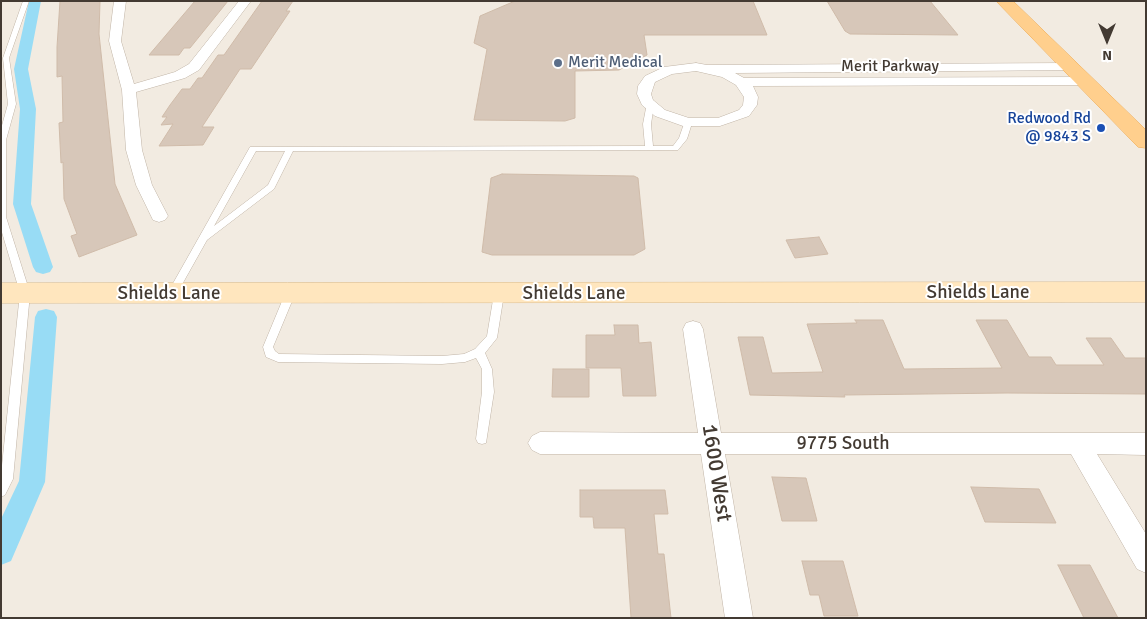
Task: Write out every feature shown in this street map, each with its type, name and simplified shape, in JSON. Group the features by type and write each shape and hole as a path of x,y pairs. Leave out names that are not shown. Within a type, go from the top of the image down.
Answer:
{"main road":[{"path":"1004,1 1146,142"},
{"name":"Shields Lane","path":"13,293 1146,292"}],"street":[{"path":"120,1 115,42 129,90 134,150 144,185 159,216"},
{"path":"129,90 180,76 194,67 245,1"},
{"name":"Merit Parkway","path":"650,106 644,94 645,86 658,74 682,68 1070,67"},
{"name":"Merit Parkway","path":"709,69 727,74 741,82 1085,81"},
{"path":"650,106 666,116 688,123 720,122 744,113 750,106 751,97 748,89 741,82"},
{"name":"1600 West","path":"693,329 739,618"},
{"name":"9775 South","path":"540,443 1146,444"},
{"path":"1078,444 1146,560"}],"lane":[{"path":"1,491 7,479 13,293 2,217 2,140 12,104 6,58 26,1"},
{"path":"823,68 828,82"},
{"path":"650,106 647,124 650,148"},
{"path":"172,294 253,148 674,148 683,139 688,123"},
{"path":"203,239 271,187 290,148"},
{"path":"290,294 268,347 270,354 278,358 442,360 465,358 479,352 492,338 499,294"},
{"path":"479,352 487,369 488,392 482,439"}],"building":[{"path":"60,1 100,1 99,34 115,184 137,235 79,257 71,236 77,234 64,199 63,162 61,163 59,123 63,122 62,76 57,77"},
{"path":"195,1 228,1 190,48 184,48 179,55 149,55"},
{"path":"262,1 293,1 286,11 290,11 251,69 240,69 202,127 214,127 203,145 159,146 173,124 161,125 167,117 162,117 170,105 182,89 190,89 198,78 202,78 218,55 224,55"},
{"name":"Merit Medical","path":"515,1 753,1 767,35 644,35 647,55 619,70 575,71 575,118 565,121 474,120 487,49 474,43 480,16"},
{"path":"827,1 930,1 958,35 850,34 845,31"},
{"path":"502,174 634,176 638,178 645,249 634,255 492,255 482,252 491,178"},
{"path":"819,237 828,254 795,258 786,240"},
{"path":"855,320 883,320 904,369 1002,368 976,320 1007,320 1029,357 1051,357 1056,365 1104,365 1086,338 1111,338 1125,358 1146,358 1146,394 1007,393 844,395 845,397 750,395 738,337 763,337 772,373 823,372 807,324 857,323"},
{"path":"614,325 638,325 639,343 651,342 656,396 623,396 621,368 586,368 586,335 615,335"},
{"path":"553,369 589,369 589,397 552,397"},
{"path":"772,477 806,478 817,521 782,521"},
{"path":"971,487 1039,489 1056,523 985,522"},
{"path":"580,490 665,490 668,514 654,514 658,554 664,554 671,618 631,618 625,528 594,528 593,517 580,517"},
{"path":"802,561 843,561 858,616 824,616 819,595 810,595"},
{"path":"1058,565 1090,565 1118,618 1084,618"}],"waterway":[{"path":"35,1 21,69 28,109 22,204 43,267"},
{"path":"1,551 32,482 46,317"}],"place":[{"name":"Merit Medical","path":"558,63"},
{"name":"Redwood Rd @ 9843 S","path":"1101,128"}]}
